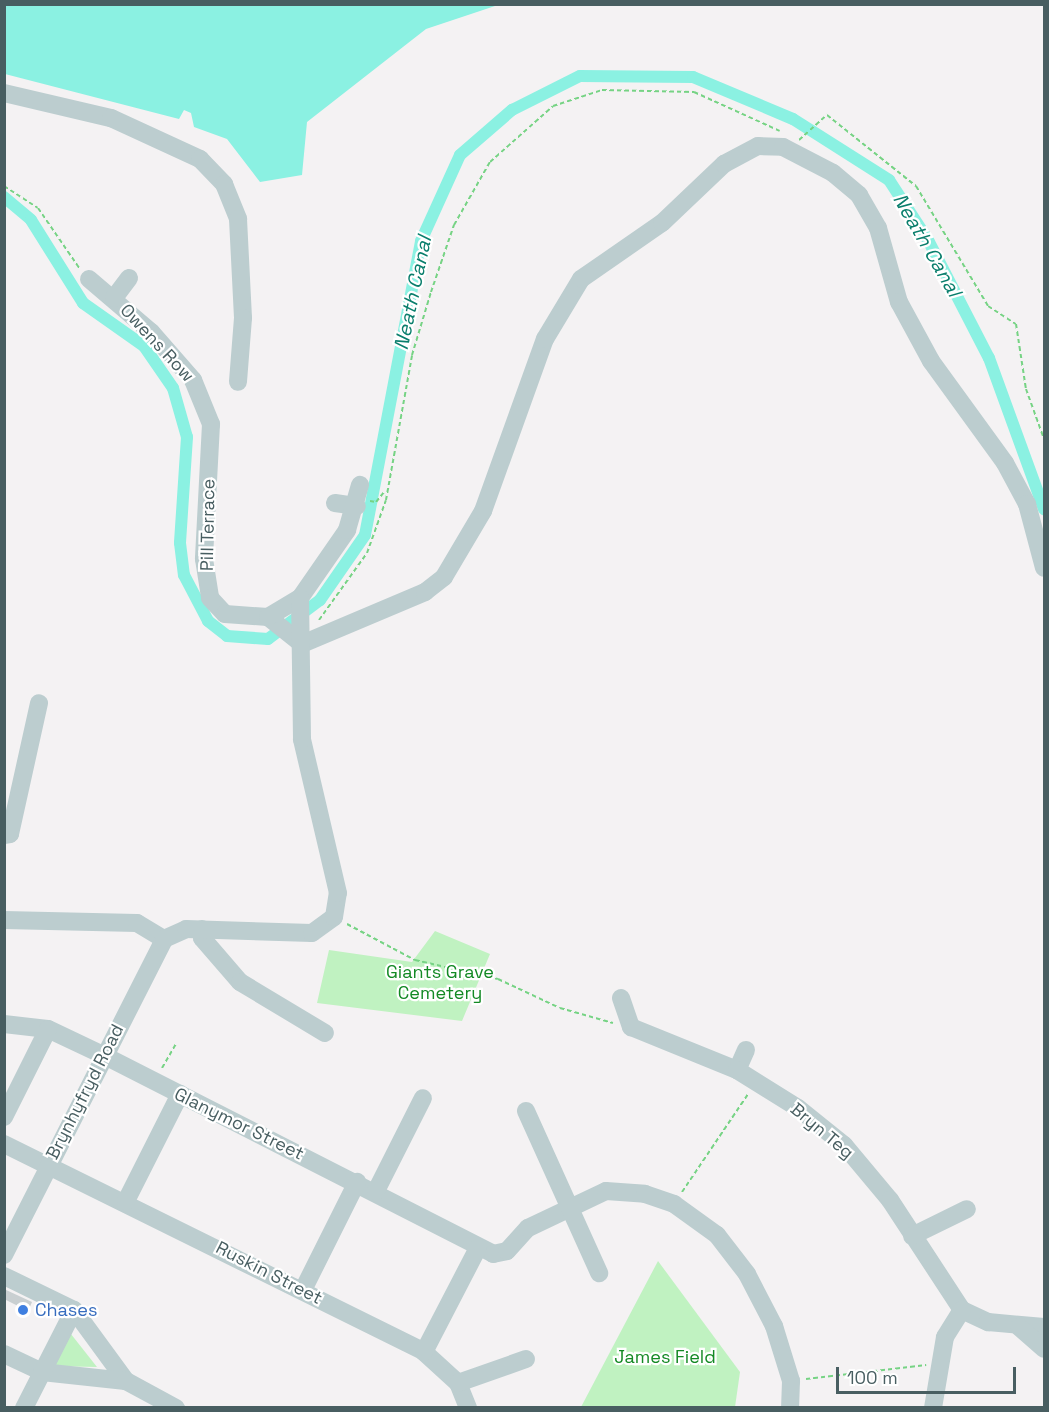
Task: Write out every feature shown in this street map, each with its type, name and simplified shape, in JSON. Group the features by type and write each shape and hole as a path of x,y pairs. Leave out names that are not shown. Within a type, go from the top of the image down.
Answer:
{"street":[{"path":"4,93 111,118 200,159 224,184 238,219 243,318 238,382"},
{"path":"287,628 425,592 444,577 483,512 545,339 581,279 662,223 723,164 758,146 783,147 833,173 859,195 878,228 899,302 931,362 955,401 1005,463 1027,504 1044,568"},
{"name":"Owens Row","path":"114,298 129,278"},
{"name":"Owens Row","path":"89,279 114,298 194,380 212,423"},
{"name":"Pill Terrace","path":"212,423 204,559 210,598 225,614 287,628"},
{"path":"4,920 137,923 168,936 202,929 312,933 334,917 338,893 302,739 287,628 300,601 348,530 357,506 360,485"},
{"path":"335,503 357,506"},
{"path":"287,628 300,601"},
{"path":"4,835 10,834 39,703"},
{"path":"202,929 202,938 240,982 325,1033"},
{"name":"Brynhyfryd Road","path":"4,1255 103,1055 168,936"},
{"path":"621,998 631,1027"},
{"name":"Glanymor Street","path":"4,1024 48,1029 376,1191 486,1251"},
{"name":"Bryn Teg","path":"631,1027 737,1070 844,1145 890,1200 962,1310"},
{"path":"4,1117 48,1029"},
{"path":"737,1070 746,1050"},
{"path":"126,1201 180,1094"},
{"path":"376,1191 423,1098"},
{"path":"526,1111 599,1273"},
{"name":"Ruskin Street","path":"4,1144 126,1201 424,1352 458,1383 468,1407"},
{"path":"303,1290 357,1182"},
{"path":"424,1352 486,1251 507,1251 528,1228 569,1205 606,1191 645,1194 674,1204 717,1235 747,1274 774,1326 791,1381 790,1407"},
{"path":"912,1236 949,1214 968,1209"},
{"path":"4,1276 74,1310 126,1381"},
{"path":"24,1407 74,1310"},
{"path":"933,1407 938,1364 945,1337 962,1310 988,1322 1044,1327"},
{"path":"1017,1326 1044,1349"},
{"path":"4,1354 42,1372 126,1381 176,1407"},
{"path":"458,1383 526,1359"}],"path":[{"path":"287,628 368,553 386,491 412,355 454,225 475,182 523,131 553,106 602,90 694,92 798,140 827,115 916,186 988,306 1016,324 1026,389 1044,439"},
{"path":"4,186 38,208 89,279"},
{"path":"376,502 386,491"},
{"path":"334,917 415,960 498,979 560,1008 631,1027"},
{"path":"154,1083 176,1044"},
{"path":"674,1204 756,1082"},
{"path":"791,1381 938,1364"}],"green space":[{"name":"Giants Grave Cemetery","path":"435,931 490,954 462,1021 317,1003 329,950 412,962"},
{"name":"James Field","path":"658,1261 740,1372 735,1407 581,1407"},
{"path":"67,1329 97,1367 49,1366"}],"shaded area":[{"path":"4,5 498,5 426,29 307,122 302,175 260,182 227,139 194,127 191,113 184,110 179,119 5,74"}],"building":[{"path":"4,1289 32,1302 28,1311 4,1299"}],"waterway":[{"name":"Neath Canal","path":"4,197 31,220 83,303 144,346 173,388 187,437 180,543 184,575 208,621 227,636 268,639 320,600 365,535 421,241 460,155 512,110 580,76 693,77 793,119 889,180 928,240 989,358 1044,509"}],"place":[{"name":"Chases","path":"23,1310"}]}
